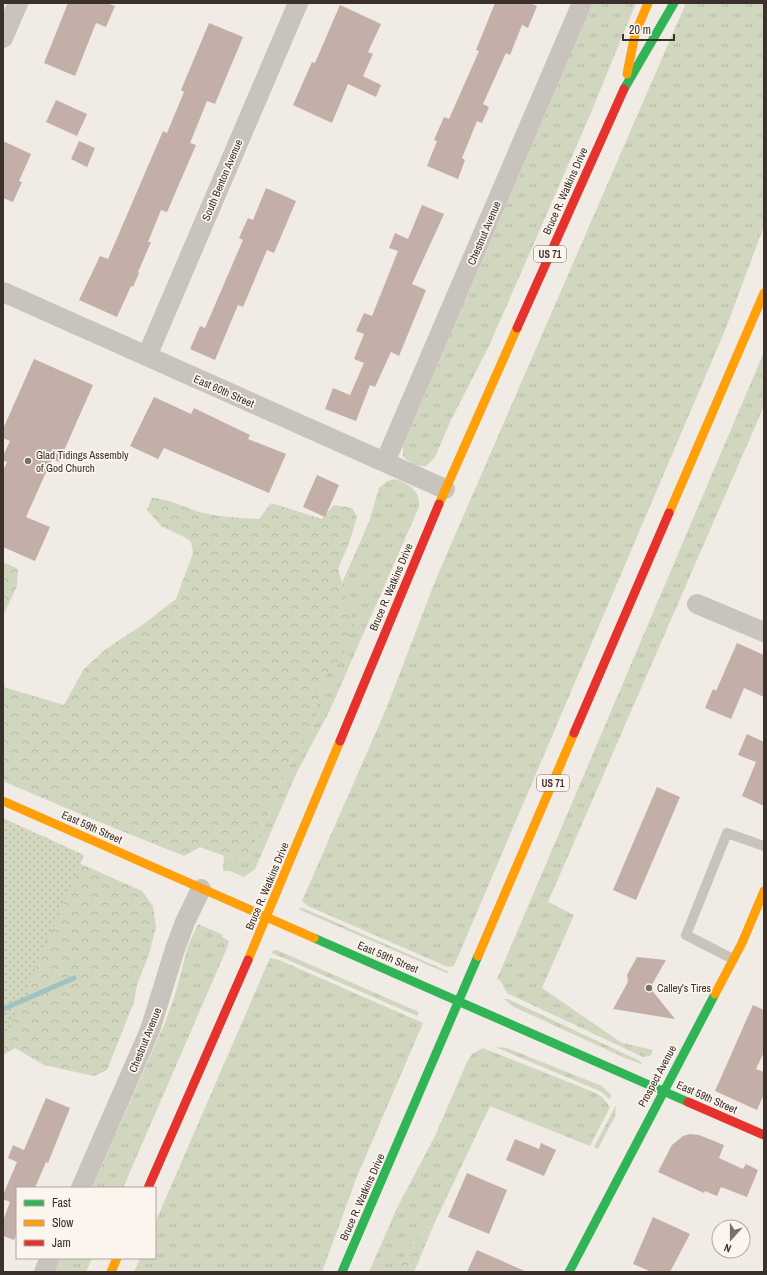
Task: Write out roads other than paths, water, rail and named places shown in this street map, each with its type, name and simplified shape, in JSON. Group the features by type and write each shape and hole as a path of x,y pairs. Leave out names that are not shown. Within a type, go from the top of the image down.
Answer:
{"main road":[{"path":"623,91 636,34 648,3"},
{"name":"Bruce R. Watkins Drive","path":"148,1187 267,917 445,489 623,91 658,34 674,3"},
{"name":"Bruce R. Watkins Drive","path":"342,1272 764,293"},
{"name":"East 59th Street","path":"3,801 764,1135"},
{"name":"Prospect Avenue","path":"569,1272 663,1090 733,959 764,891"},
{"path":"111,1272 118,1259"}],"street":[{"path":"3,38 18,3"},
{"name":"South Benton Avenue","path":"147,356 298,3"},
{"name":"Chestnut Avenue","path":"385,462 582,3"},
{"name":"East 60th Street","path":"3,292 445,489"},
{"path":"697,604 764,632"},
{"name":"Chestnut Avenue","path":"81,1187 150,1030 185,922 201,888"},
{"path":"44,1272 50,1259"}],"lane":[{"path":"733,959 686,934 727,833 764,846"}],"waterway":[{"path":"3,1009 74,978"}],"place":[{"name":"Glad Tidings Assembly of God Church","path":"28,461"},
{"name":"Calley's Tires","path":"649,988"}]}
